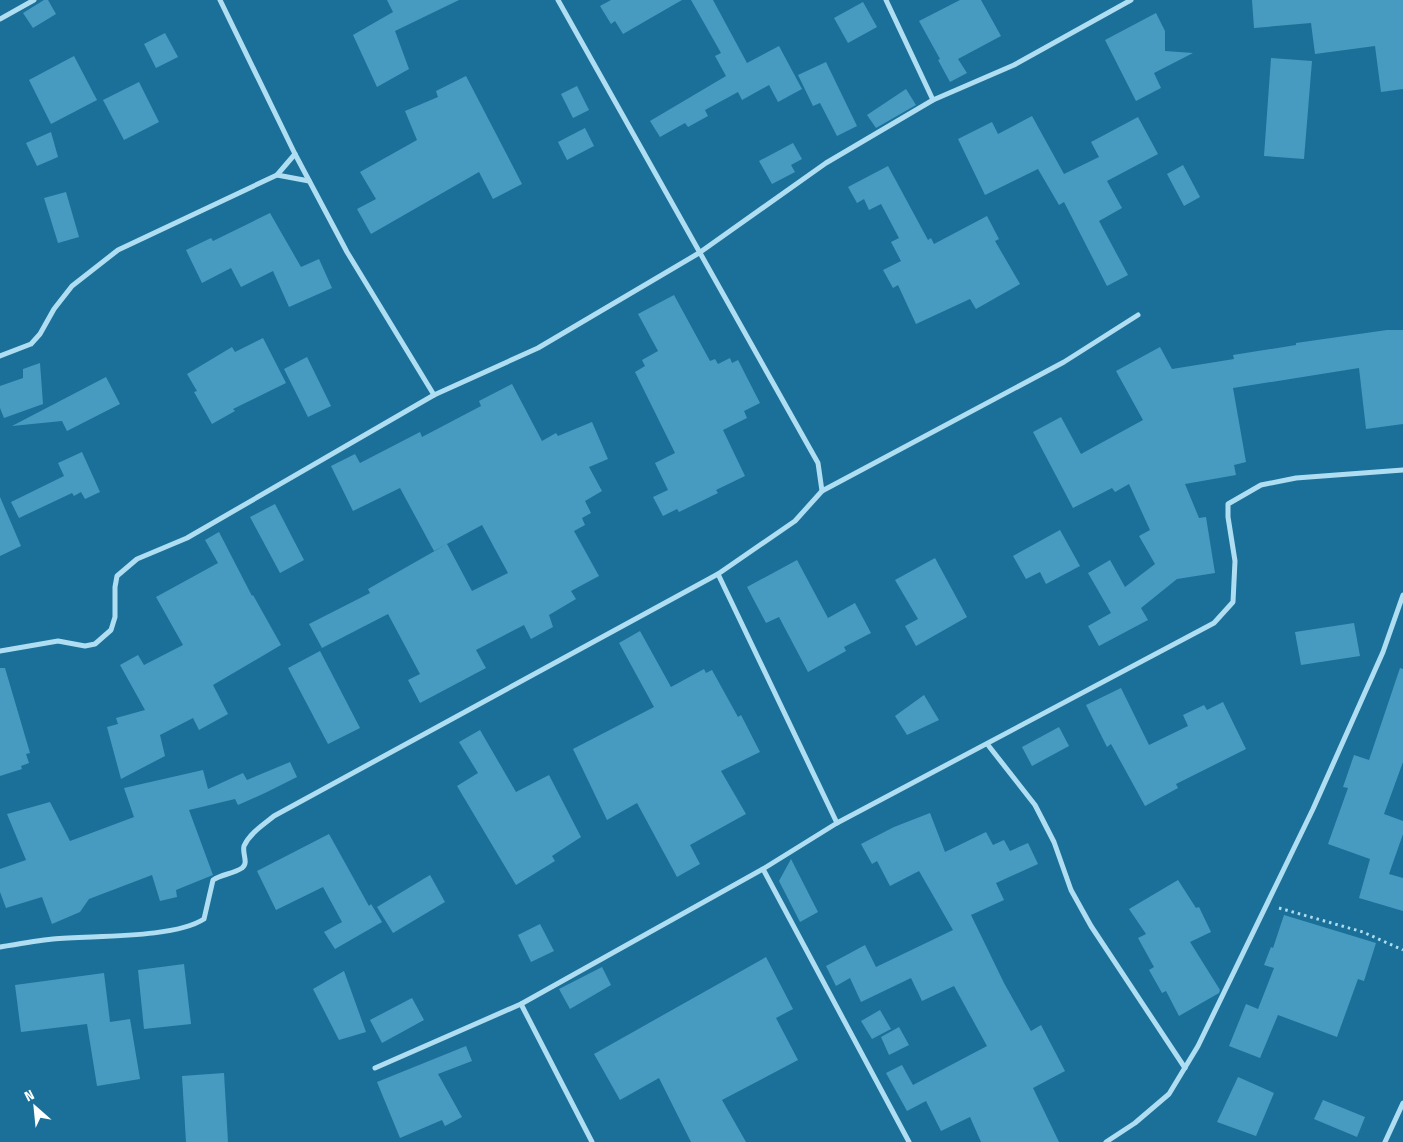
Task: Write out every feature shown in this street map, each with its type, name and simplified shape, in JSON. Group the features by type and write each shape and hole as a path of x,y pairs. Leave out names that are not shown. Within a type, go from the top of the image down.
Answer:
{"street":[{"path":"0,19 34,0"},
{"path":"220,0 295,154 347,252 434,395"},
{"path":"558,0 699,253 778,388 818,463 822,490"},
{"path":"886,0 933,100"},
{"path":"0,651 58,640 84,646 95,644 111,630 115,617 114,587 117,576 124,568 153,550 187,538 434,395 538,348 699,253 826,163 933,100 1014,65 1131,0"},
{"path":"0,356 30,344 40,334 54,309 72,286 118,250 277,175 295,154"},
{"path":"277,175 309,180"},
{"path":"0,947 52,939 150,932 195,925 204,919 213,880 243,868 246,862 243,849 247,841 256,830 274,816 718,574 795,521 822,490 1064,362 1138,315"},
{"path":"375,1068 521,1004 763,869 837,824 988,745 1148,656 1214,623 1234,602 1235,562 1228,517 1228,504 1261,485 1296,478 1403,470"},
{"path":"718,574 837,824"},
{"path":"1106,1142 1135,1124 1169,1094 1198,1046 1314,809 1383,652 1403,596"},
{"path":"988,745 1035,805 1054,842 1071,890 1091,926 1185,1068"},
{"path":"763,869 909,1142"},
{"path":"521,1004 592,1142"},
{"path":"1385,1142 1403,1103"}],"path":[{"path":"1266,904 1363,932 1403,950"}],"building":[{"path":"44,0 48,0 56,14 33,28 23,13"},
{"path":"387,0 459,0 395,31 409,69 377,87 353,35 393,12"},
{"path":"611,0 682,0 623,34 615,21 611,24 600,6"},
{"path":"691,0 713,0 747,63 779,46 802,89 778,102 769,85 742,100 738,92 705,110 708,116 688,127 685,123 660,137 650,121 726,76 715,56 721,53"},
{"path":"960,0 981,0 1001,36 958,59 967,73 950,82 938,60 940,59 919,21"},
{"path":"1252,0 1403,0 1403,89 1381,92 1375,46 1315,54 1311,23 1254,28"},
{"path":"863,2 877,27 848,43 834,18"},
{"path":"1156,13 1165,31 1165,51 1193,53 1154,73 1161,88 1136,101 1105,40"},
{"path":"165,33 178,57 156,68 144,44"},
{"path":"74,56 97,100 51,124 29,80"},
{"path":"1271,58 1312,61 1304,159 1264,156"},
{"path":"826,62 857,126 837,136 820,103 813,106 798,75"},
{"path":"466,76 522,184 493,199 479,172 371,234 357,209 376,199 360,172 417,140 405,111 438,97 436,91"},
{"path":"139,82 159,122 124,140 103,100"},
{"path":"577,86 589,110 573,118 561,94"},
{"path":"906,89 916,105 876,128 867,115"},
{"path":"1032,116 1064,174 1099,157 1091,142 1138,117 1158,154 1107,181 1122,208 1099,221 1128,275 1107,286 1064,202 1059,205 1038,169 985,195 958,139 992,122 998,134"},
{"path":"585,128 594,146 567,160 558,142"},
{"path":"51,132 58,157 37,166 26,143"},
{"path":"793,143 802,159 791,165 795,172 772,184 759,161"},
{"path":"1183,165 1200,197 1184,206 1167,174"},
{"path":"888,166 928,240 931,238 934,244 987,216 999,239 995,241 1020,284 976,309 970,299 916,324 898,285 893,288 883,270 901,261 891,242 899,238 881,204 869,210 864,199 857,203 848,187"},
{"path":"66,192 79,237 58,243 44,198"},
{"path":"270,213 301,267 319,259 332,288 289,307 273,271 241,287 231,268 202,283 186,250 211,238 213,241"},
{"path":"674,295 710,361 715,359 718,364 730,358 732,363 738,360 760,403 744,411 747,418 723,430 745,476 716,490 718,493 679,512 677,509 663,516 653,497 668,490 655,463 675,453 635,372 645,366 642,360 658,351 638,314"},
{"path":"1387,330 1403,330 1403,424 1366,429 1359,368 1233,388 1246,462 1234,465 1236,475 1185,484 1199,518 1206,517 1215,573 1177,579 1141,608 1148,620 1099,646 1088,626 1111,613 1088,573 1110,560 1125,587 1155,564 1139,536 1150,530 1129,484 1115,492 1112,488 1073,508 1033,432 1061,417 1081,454 1143,420 1116,371 1160,347 1172,369 1234,359 1233,355 1296,345 1296,343"},
{"path":"263,338 286,383 233,409 235,411 212,424 194,392 197,391 187,374 232,347 235,352"},
{"path":"307,357 331,406 308,417 284,369"},
{"path":"40,363 43,404 4,418 0,408 0,386 23,378 23,369"},
{"path":"106,377 120,404 67,431 62,421 12,426"},
{"path":"512,384 542,441 556,433 558,436 592,422 608,459 589,467 602,491 585,501 591,513 582,518 585,525 574,531 599,576 571,591 576,599 549,615 553,627 531,639 524,625 476,650 486,668 420,703 408,680 420,674 388,614 322,648 309,624 370,593 368,589 447,544 472,591 508,573 482,525 434,551 400,488 353,511 331,466 355,454 360,463 420,432 422,437 481,406 479,401"},
{"path":"82,452 100,492 85,499 81,492 74,496 72,493 19,518 11,502 64,476 58,463"},
{"path":"0,497 21,546 0,556"},
{"path":"275,504 304,560 280,573 250,517"},
{"path":"1060,530 1080,566 1046,584 1040,572 1026,579 1013,556"},
{"path":"219,532 252,596 281,645 213,685 228,714 199,730 193,718 160,735 165,756 121,779 107,727 118,724 116,718 145,710 120,665 138,655 144,665 183,645 156,597 218,563 205,540"},
{"path":"935,558 967,617 916,646 905,626 918,619 895,580"},
{"path":"797,560 828,618 855,603 871,633 844,647 846,651 808,672 779,617 766,623 747,587"},
{"path":"1354,623 1360,656 1301,665 1295,632"},
{"path":"640,631 671,687 704,669 706,673 712,670 738,717 741,715 760,752 721,771 746,814 690,845 700,864 677,877 637,803 607,820 573,749 654,707 619,643"},
{"path":"320,651 360,728 328,744 288,668"},
{"path":"0,668 5,668 30,753 26,754 29,763 21,766 22,769 0,776"},
{"path":"1400,668 1403,669 1403,762 1384,814 1403,821 1403,834 1389,874 1403,878 1403,911 1359,898 1370,859 1328,844 1348,788 1343,787 1354,755 1369,760"},
{"path":"1121,688 1149,745 1188,726 1183,715 1204,705 1207,710 1223,702 1246,749 1176,784 1178,788 1145,806 1111,744 1107,747 1086,705"},
{"path":"924,695 939,720 907,735 895,716"},
{"path":"1059,727 1069,746 1032,766 1022,747"},
{"path":"480,730 516,792 549,775 581,837 552,856 555,861 516,885 457,786 478,773 459,742"},
{"path":"290,762 297,777 265,793 238,805 235,799 189,810 213,875 176,890 177,897 160,901 152,875 89,899 80,912 52,924 42,897 6,908 0,892 0,869 26,860 7,814 50,802 70,841 134,817 124,788 203,770 208,789 243,773 247,780"},
{"path":"930,813 945,852 986,832 993,845 1004,840 1010,851 1028,843 1038,864 996,883 1004,900 971,915 1004,983 1031,1031 1041,1025 1065,1071 1033,1088 1059,1142 981,1142 970,1117 941,1131 926,1101 907,1111 886,1073 902,1065 913,1085 987,1046 954,986 922,1001 911,978 861,1002 850,978 836,986 826,966 865,945 876,967 953,930 919,871 890,886 877,861 872,864 861,844 894,827"},
{"path":"329,834 369,906 371,904 382,922 335,949 324,932 342,922 323,887 276,910 257,871"},
{"path":"791,859 818,912 800,922 779,881"},
{"path":"430,875 445,902 393,933 377,907"},
{"path":"1178,880 1196,908 1199,907 1211,932 1190,942 1220,990 1219,993 1179,1016 1166,991 1162,993 1149,970 1154,967 1138,938 1146,934 1129,909"},
{"path":"1284,915 1376,943 1364,981 1358,979 1337,1037 1278,1015 1260,1058 1229,1046 1246,1004 1258,1009 1274,968 1264,965 1271,947 1273,948"},
{"path":"540,924 554,951 531,962 518,935"},
{"path":"766,957 793,1009 776,1018 798,1060 722,1100 746,1142 691,1142 659,1078 620,1100 594,1054"},
{"path":"184,964 191,1024 144,1029 138,970"},
{"path":"602,967 611,985 570,1009 559,989"},
{"path":"344,971 366,1032 339,1040 313,989"},
{"path":"104,973 110,1022 130,1019 140,1079 97,1086 87,1024 21,1032 15,985"},
{"path":"412,998 424,1020 382,1043 370,1020"},
{"path":"880,1010 891,1029 872,1039 861,1021"},
{"path":"899,1027 909,1045 889,1055 881,1037"},
{"path":"466,1046 472,1061 438,1074 462,1117 445,1126 442,1120 400,1138 377,1082"},
{"path":"224,1073 228,1142 186,1142 182,1076"},
{"path":"1238,1077 1274,1093 1256,1136 1217,1122"},
{"path":"1323,1100 1365,1117 1357,1137 1314,1119"}]}
